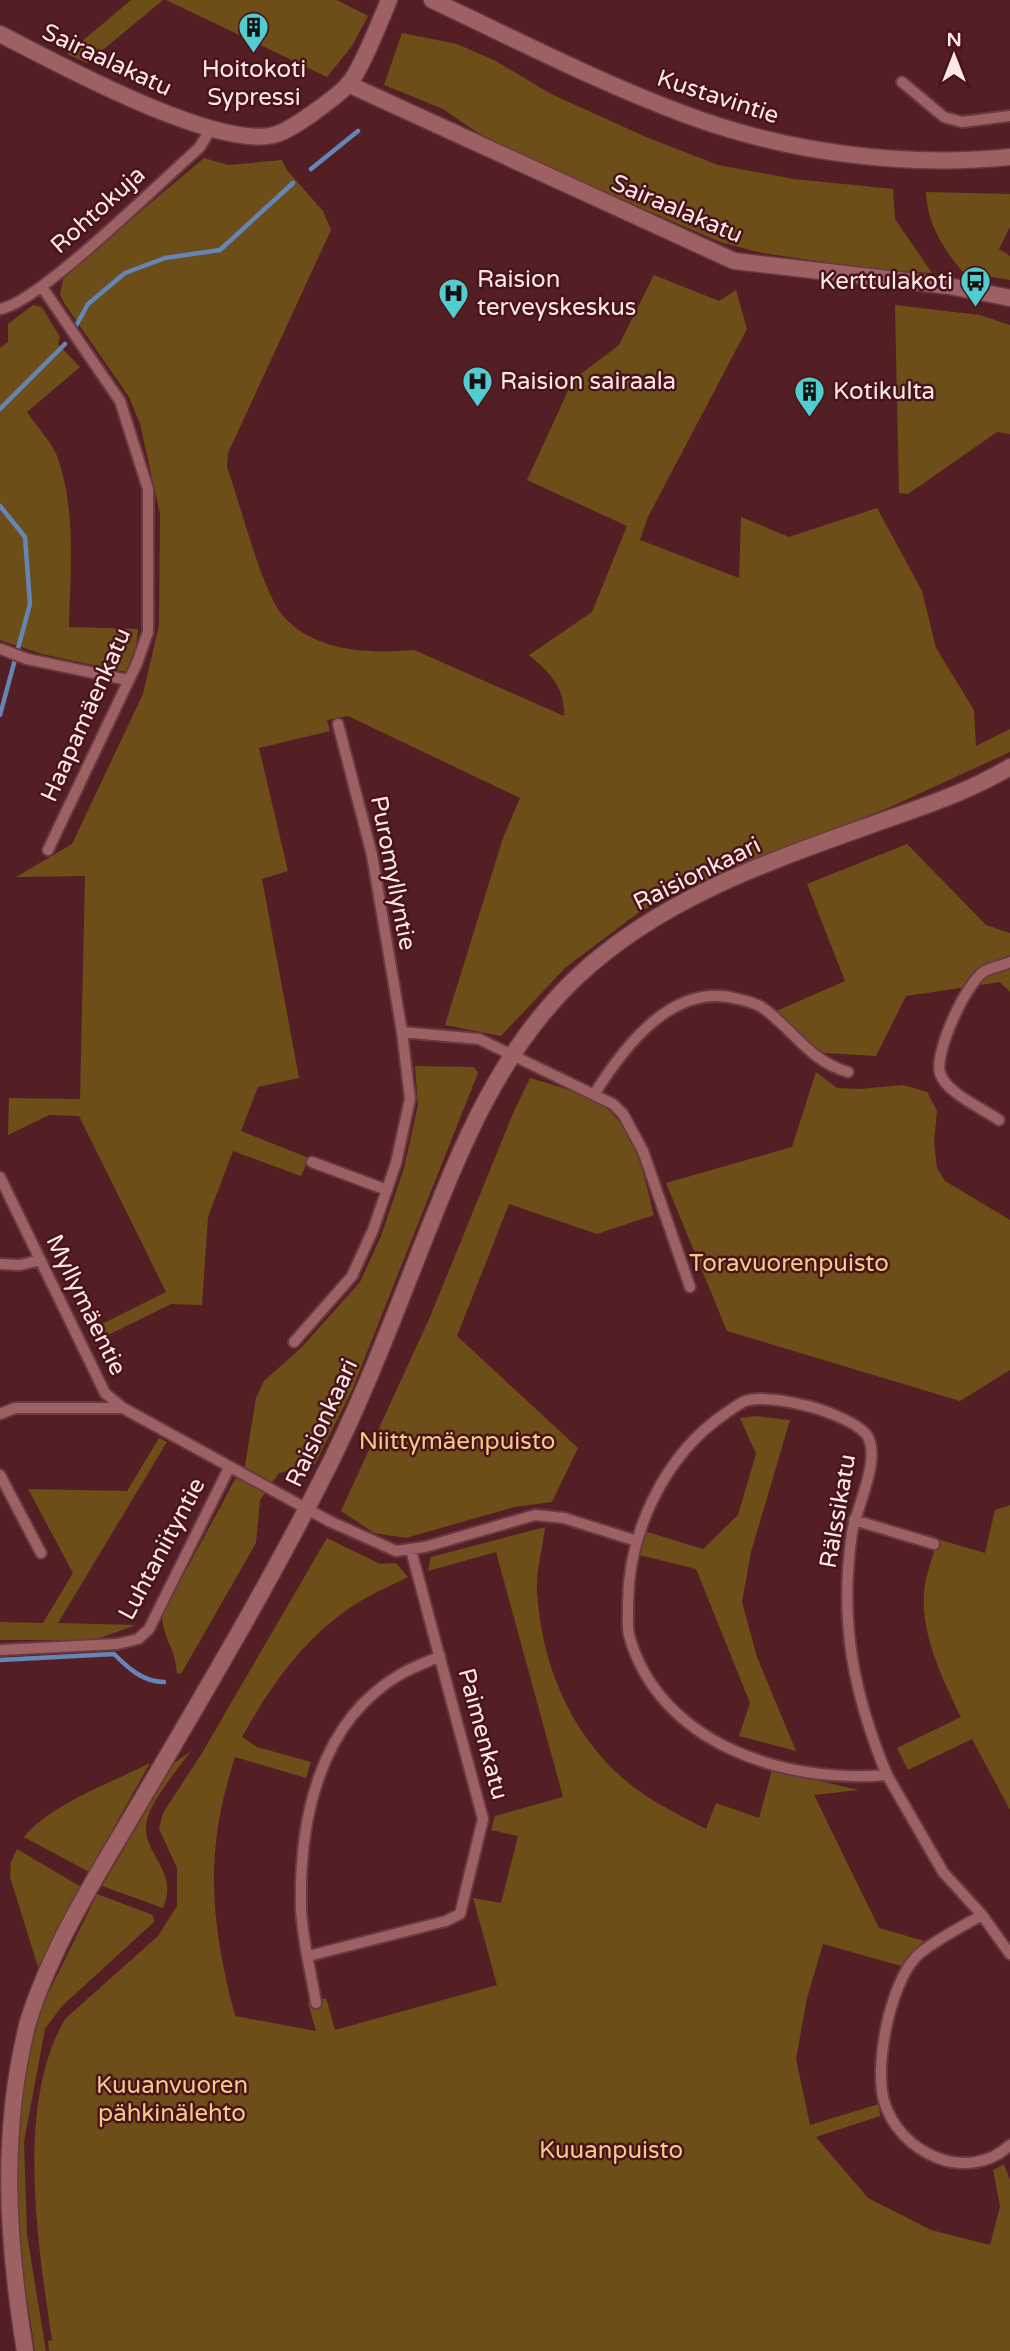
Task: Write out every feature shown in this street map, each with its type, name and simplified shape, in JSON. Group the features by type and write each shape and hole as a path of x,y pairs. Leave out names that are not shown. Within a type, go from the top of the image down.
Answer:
{"main road":[{"name":"Sairaalakatu","path":"0,34 139,103 212,128 252,135 277,134 348,85 390,0"},
{"name":"Kustavintie","path":"432,0 634,94 740,132 849,153 951,159 1010,157"},
{"name":"Sairaalakatu","path":"348,85 734,261 949,286 1010,298"},
{"name":"Raisionkaari","path":"24,2351 12,2266 5,2161 8,2117 28,2022 61,1941 307,1509 354,1413 460,1151 510,1055 551,1003 577,977 616,944 660,914 761,867 944,798 1010,767"}],"street":[{"path":"902,82 944,117 962,122 1010,116"},
{"name":"Rohtokuja","path":"0,309 13,307 43,287 199,148 212,128"},
{"name":"Haapamäenkatu","path":"43,287 120,401 148,489 148,632 48,850"},
{"path":"1,649 27,659 128,680"},
{"name":"Puromyllyntie","path":"294,1342 352,1276 387,1190 410,1099 402,1032 372,855 338,724"},
{"path":"999,1120 949,1087 940,1073 940,1058 968,987 984,972 1009,963"},
{"path":"595,1093 645,1029 681,1003 713,995 762,1007 828,1067 848,1072"},
{"path":"402,1032 479,1039 613,1104 632,1128 690,1287"},
{"path":"312,1162 387,1190"},
{"name":"Myllymäentie","path":"0,1177 105,1393 123,1408 307,1509 382,1547 411,1550"},
{"path":"0,1264 20,1265 40,1260"},
{"name":"Rälssikatu","path":"887,1775 864,1777 790,1769 737,1754 698,1732 665,1702 642,1667 628,1632 628,1589 637,1541 652,1502 677,1459 710,1424 747,1400 781,1401 812,1407 842,1419 866,1434 873,1452 854,1520 846,1576 846,1624 865,1721 887,1775 943,1872 982,1915 1010,1954"},
{"path":"0,1424 0,1416 15,1408 123,1408"},
{"name":"Luhtaniityntie","path":"0,1650 93,1646 138,1639 149,1629 229,1468"},
{"path":"0,1475 41,1553"},
{"path":"411,1550 535,1515 564,1518 637,1541"},
{"path":"854,1520 934,1544"},
{"name":"Paimenkatu","path":"308,1956 446,1921 460,1914 483,1819 411,1550"},
{"name":"Paimenkatu","path":"316,2003 301,1909 307,1818 318,1772 332,1746 363,1704 402,1673 440,1656"},
{"path":"982,1915 915,1958 895,1995 880,2064 884,2101 892,2118 926,2155 961,2165 993,2158 1010,2145"}],"green space":[{"path":"131,0 163,0 87,63 67,54"},
{"path":"166,0 337,0 368,16 352,46 327,77"},
{"path":"402,33 457,44 496,61 551,94 646,137 718,165 794,179 893,189 895,219 932,273 879,270 762,253 720,242 494,144 443,109 384,85"},
{"path":"204,158 228,165 282,160 286,169 323,211 331,230 228,453 227,467 260,568 276,605 297,629 327,644 344,648 362,651 414,650 564,716 562,697 555,681 529,655 592,612 627,526 527,480 573,380 619,345 654,275 719,301 736,290 747,329 648,517 640,540 739,578 741,517 789,537 877,508 922,591 936,648 974,710 976,746 1010,729 1010,752 888,808 678,891 638,913 565,968 501,1036 445,1025 503,838 520,798 348,716 327,720 330,731 259,748 288,871 262,879 299,1078 258,1087 241,1131 309,1158 301,1176 233,1151 208,1217 202,1305 171,1304 98,1340 92,1329 166,1292 79,1116 49,1115 8,1135 9,1098 80,1099 85,876 16,877 72,844 143,694 159,625 160,514 140,424 129,397 60,294 64,276"},
{"path":"926,192 1010,194 1010,227 999,249 1010,256 1010,280 963,272 937,235 929,214"},
{"path":"33,305 42,307 60,337 58,344 80,367 27,412 54,450 63,477 71,541 69,627 138,629 136,646 126,672 42,654 0,640 0,348 8,342 8,324"},
{"path":"895,305 980,315 1010,325 1010,434 997,432 908,494 899,493"},
{"path":"907,844 986,925 1010,933 1010,992 1000,982 906,996 876,1056 823,1053 772,1013 845,981 807,884"},
{"path":"415,1066 474,1067 478,1073 352,1390 315,1464 279,1473 260,1500 256,1543 181,1674 177,1673 162,1615 238,1474 245,1466 256,1398 264,1381 302,1347 360,1282 381,1236 404,1168 418,1105"},
{"name":"Toravuorenpuisto","path":"816,1072 837,1088 903,1085 927,1092 937,1111 934,1142 937,1168 945,1181 1010,1220 1010,1370 960,1401 727,1331 666,1183 792,1147"},
{"name":"Niittymäenpuisto","path":"530,1078 581,1094 597,1102 621,1123 636,1152 654,1215 597,1234 509,1204 457,1336 578,1448 552,1502 514,1507 406,1538 374,1533 341,1511 430,1317"},
{"path":"755,1416 790,1420 751,1552 742,1602 757,1657 796,1751 739,1736 750,1703 696,1569 639,1555 644,1531 703,1549 738,1515 756,1454 740,1418"},
{"path":"159,1438 167,1442 58,1623 136,1625 94,1640 0,1640 0,1622 43,1623 73,1573 28,1489 127,1491"},
{"path":"1010,1505 1010,1810 972,1739 908,1770 897,1748 961,1717 935,1657 926,1625 925,1586 937,1539 985,1553 995,1510"},
{"name":"Kuuanpuisto","path":"545,1527 537,1591 547,1653 570,1711 586,1737 605,1761 628,1783 654,1801 706,1829 716,1803 759,1818 772,1770 859,1790 814,1795 879,1928 931,1943 901,1966 823,1944 807,1998 796,2059 810,2125 879,2104 880,2116 816,2137 868,2198 931,2230 990,2245 1000,2206 993,2170 1004,2164 1010,2180 1010,2351 49,2351 48,2341 52,2340 41,2262 34,2176 40,2092 50,2054 65,2019 158,1936 177,1906 177,1868 159,1829 163,1813 202,1753 327,1538 380,1564 396,1563 408,1577 354,1605 319,1632 277,1681 242,1737 257,1747 311,1762 306,1778 235,1757 218,1824 214,1886 220,1948 235,2016 316,2031 308,2003 326,1998 335,2030 497,1985 473,1898 501,1903 518,1836 491,1830 495,1816 563,1797 496,1552 428,1571 431,1557"},
{"path":"191,1751 157,1798 146,1826 150,1846 167,1884 163,1908 102,1886 174,1763"},
{"path":"150,1763 89,1872 24,1837 35,1825 65,1805"},
{"path":"17,1849 81,1887 38,1967 10,1877 11,1862"},
{"path":"97,1894 153,1915 154,1922 62,2006 45,2029 24,2142 27,2235 46,2351 35,2351 19,2247 15,2147 24,2072 43,2004"}],"waterway":[{"path":"311,169 358,131"},
{"path":"76,326 88,304 125,273 165,258 220,250 293,183"},
{"path":"0,409 65,344"},
{"path":"0,506 25,537 30,604 0,715"},
{"path":"0,1660 114,1654 143,1677 164,1682"}],"place":[{"name":"Hoitokoti Sypressi","path":"254,54"},
{"name":"Kerttulakoti","path":"976,308"},
{"name":"Raision terveyskeskus","path":"454,320"},
{"name":"Raision sairaala","path":"477,408"},
{"name":"Kotikulta","path":"810,418"}],"park label":[{"name":"Kuuanvuoren pähkinälehto","path":"172,2099"}]}
